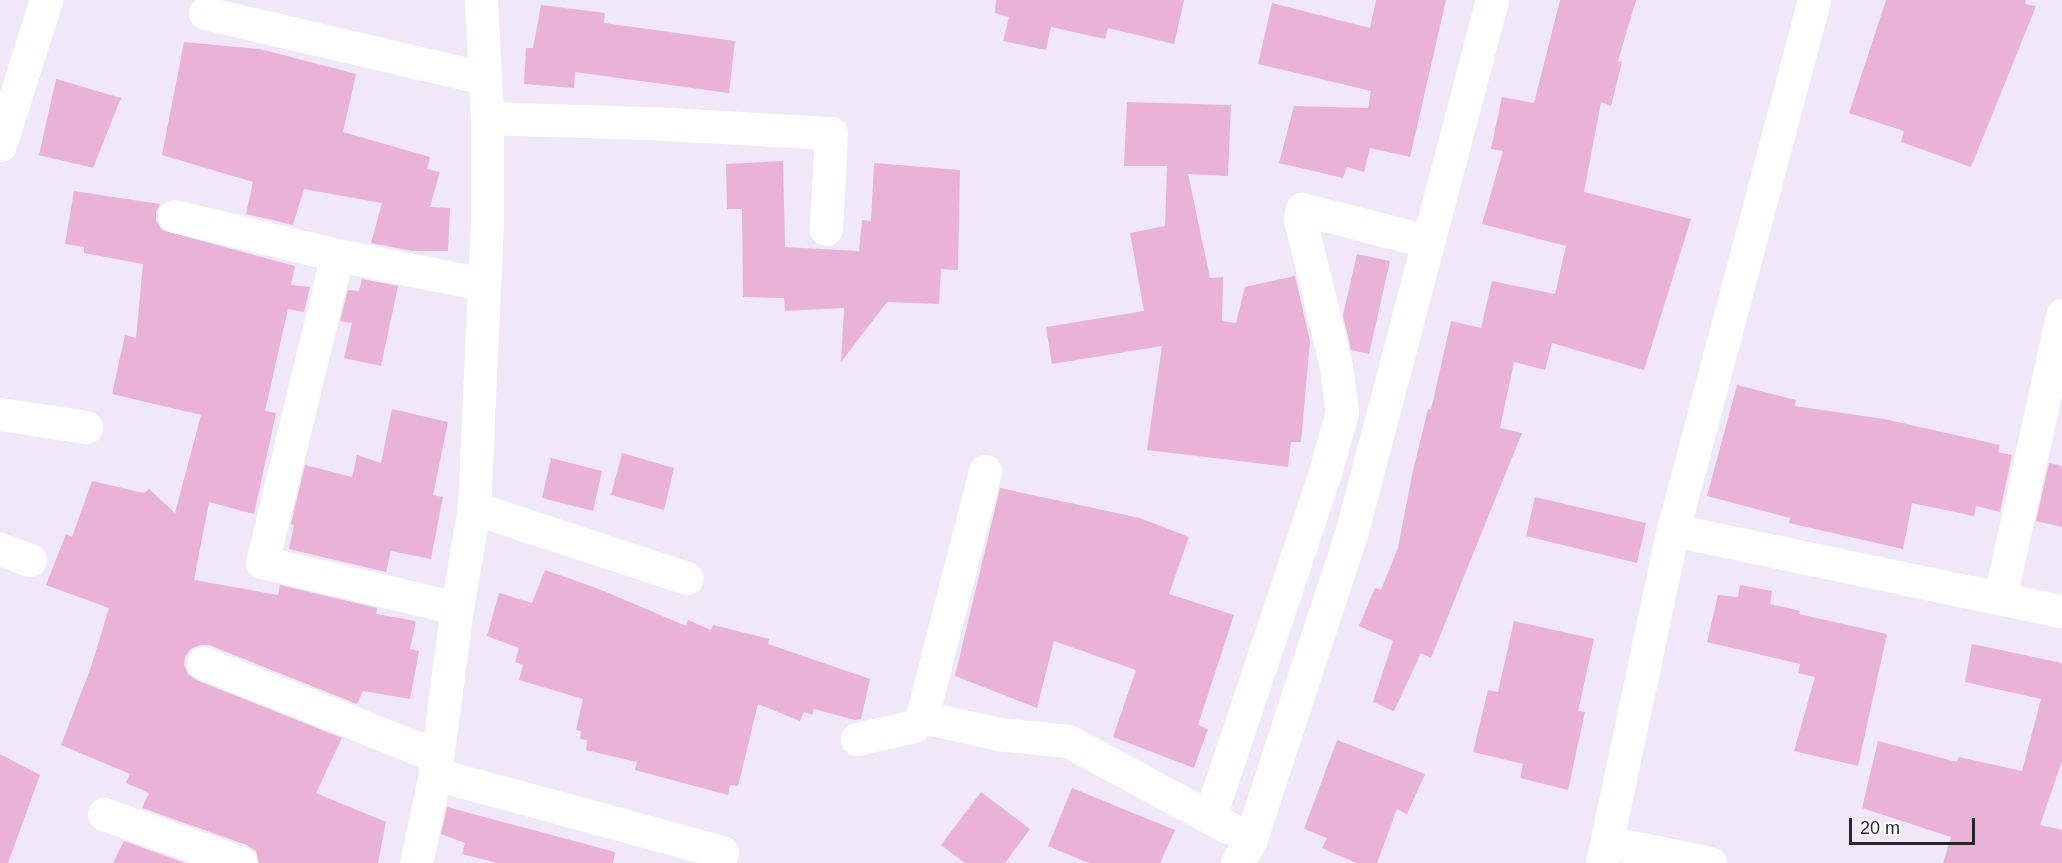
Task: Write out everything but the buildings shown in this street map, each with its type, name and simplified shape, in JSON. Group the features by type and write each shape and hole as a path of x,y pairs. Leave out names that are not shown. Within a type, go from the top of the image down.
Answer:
{"street":[{"path":"0,145 46,0"},
{"path":"416,863 436,765 457,608 474,508 483,350 483,284 487,220 487,118 481,0"},
{"path":"922,717 999,734 1068,741 1210,816 1244,852 1351,534 1492,0"},
{"path":"1710,863 1604,852 1673,530 1814,0"},
{"path":"205,13 485,78"},
{"path":"487,118 650,123 831,133 826,229"},
{"path":"1210,816 1324,476 1342,412 1336,366 1300,219 1302,209 1427,241"},
{"path":"174,216 337,255 483,284"},
{"path":"337,255 262,562 457,608"},
{"path":"2000,598 2062,315"},
{"path":"0,414 86,427"},
{"path":"857,739 914,726 922,717 985,471"},
{"path":"474,508 687,578"},
{"path":"1673,530 2062,611"},
{"path":"0,549 30,560"},
{"path":"203,663 436,765 722,852 718,863"},
{"path":"104,813 242,863"}]}
